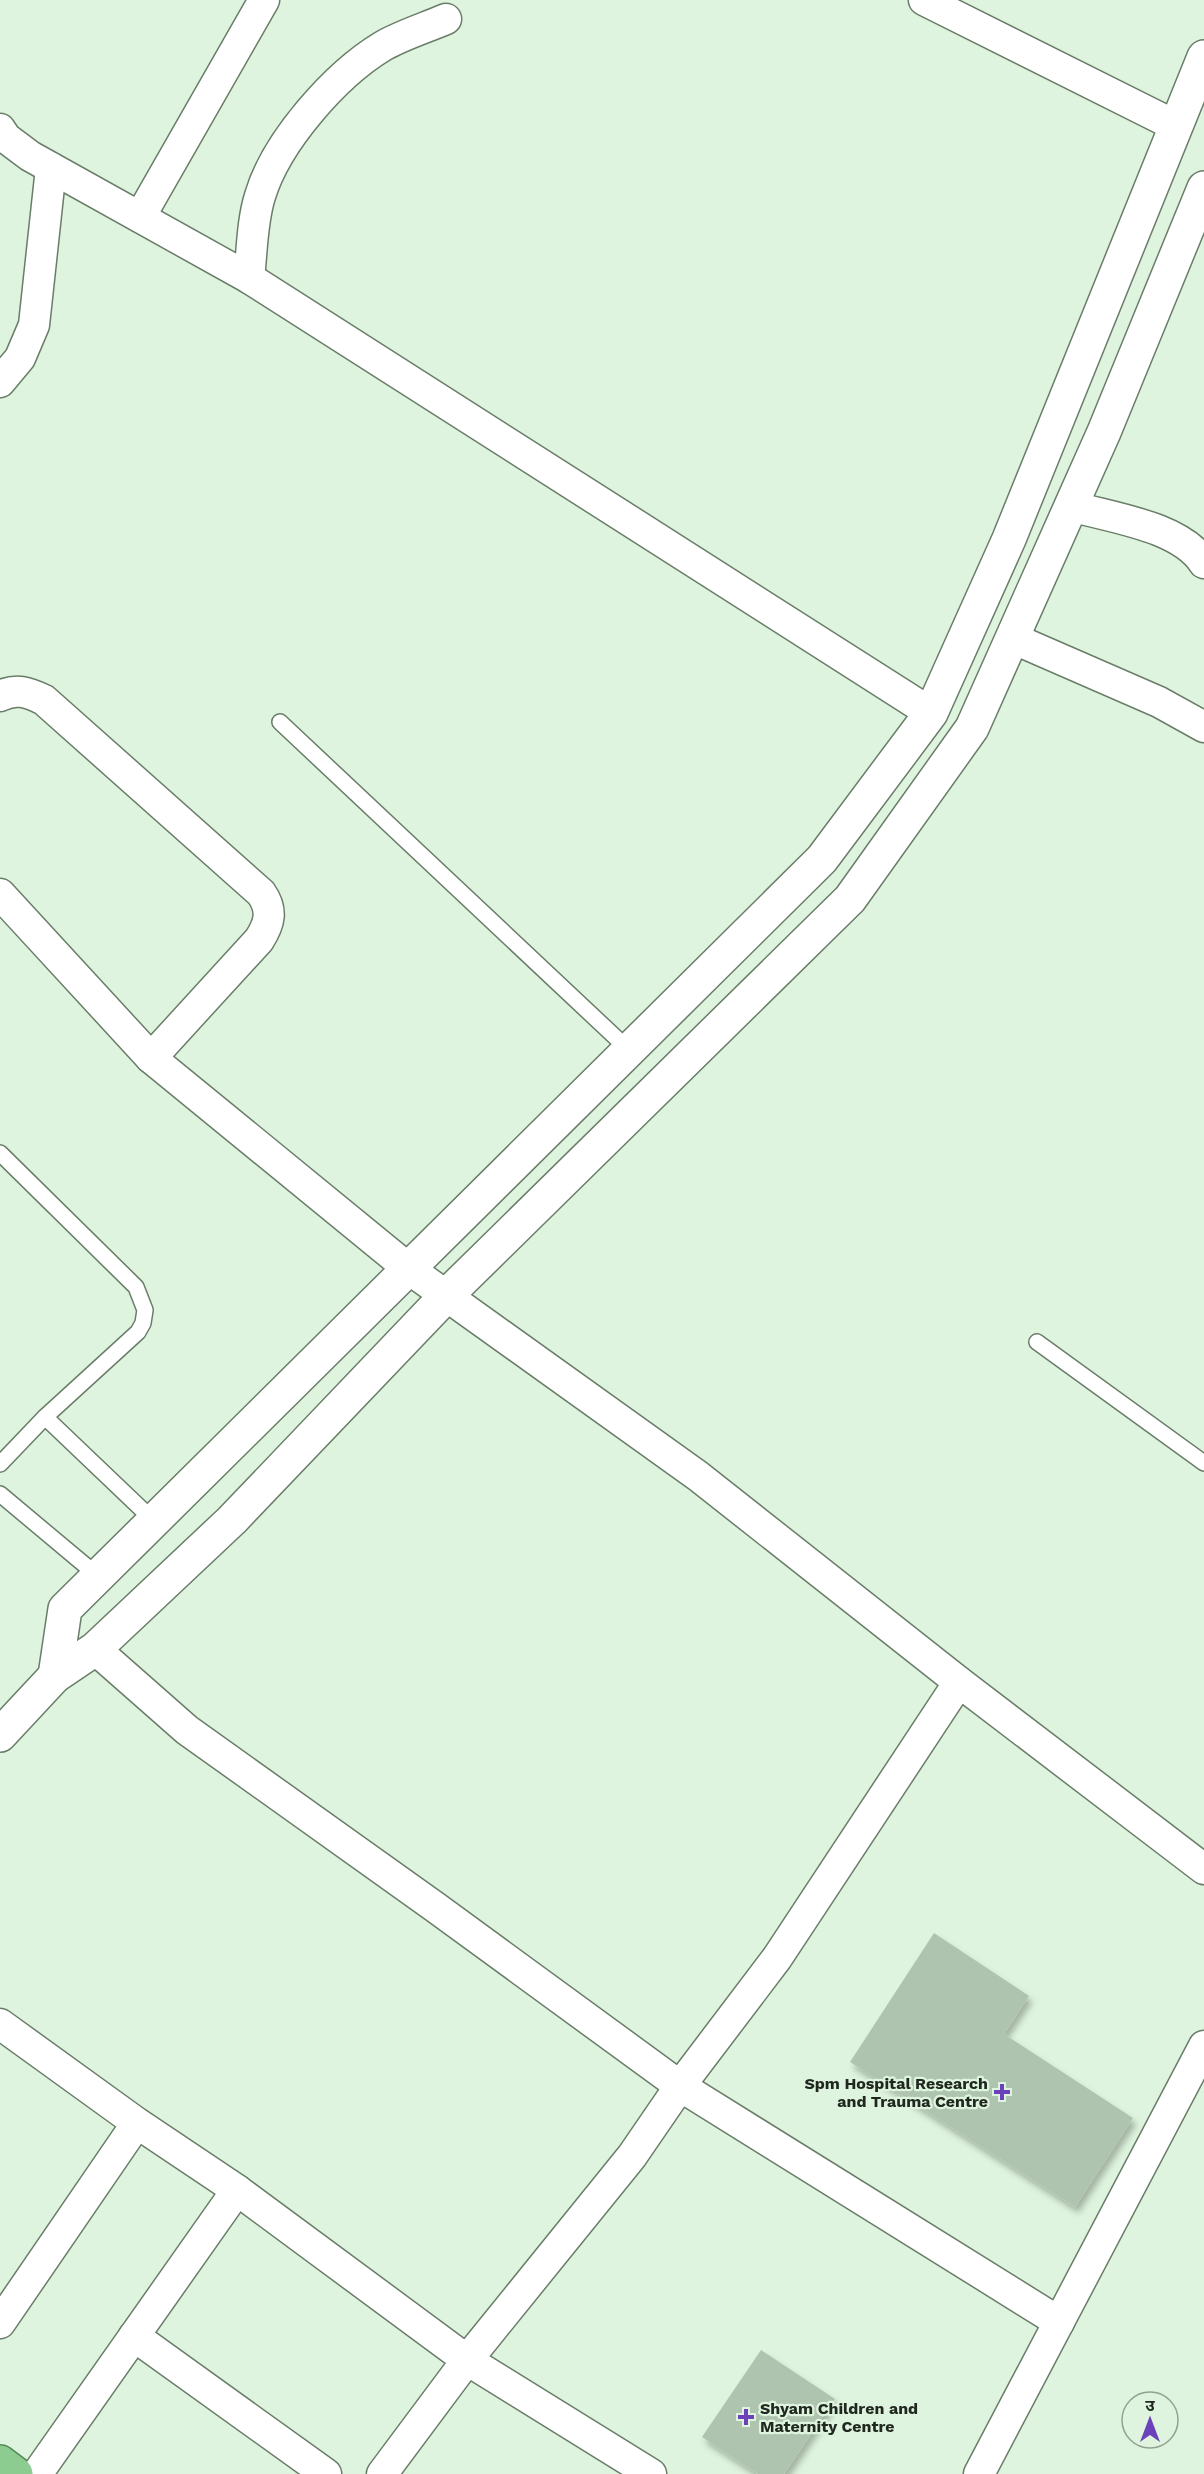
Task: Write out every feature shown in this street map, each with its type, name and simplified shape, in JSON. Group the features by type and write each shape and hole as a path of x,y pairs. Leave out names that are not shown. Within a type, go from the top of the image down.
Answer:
{"highway":[{"path":"0,2462 16,2474"}],"street":[{"path":"140,217 264,0"},
{"path":"924,0 1176,126"},
{"path":"249,278 259,199 268,170 322,96 354,66 384,45 446,19"},
{"path":"55,1677 65,1609 822,859 931,713 1009,539 1204,57"},
{"path":"0,129 6,138 51,168 249,278 931,713"},
{"path":"0,382 20,358 34,325 51,168"},
{"path":"0,1735 55,1677 94,1649 232,1520 445,1297 580,1161 850,899 972,728 1109,421 1204,188"},
{"path":"1071,506 1165,532 1188,545 1204,563"},
{"path":"1012,638 1159,702 1204,727"},
{"path":"0,696 20,691 44,700 261,893 267,901 270,913 266,928 259,940 150,1058"},
{"path":"0,894 150,1058 409,1269 445,1297 698,1476 959,1682 1204,1869"},
{"path":"94,1649 188,1730 680,2086 1059,2322"},
{"path":"382,2474 467,2360 632,2156 680,2086 777,1958 959,1682"},
{"path":"0,2024 237,2190 467,2360 651,2474"},
{"path":"979,2474 1204,2046"},
{"path":"0,2324 137,2122"},
{"path":"37,2474 237,2190"},
{"path":"134,2336 326,2474"}],"lane":[{"path":"280,722 629,1050"},
{"path":"0,1153 136,1287 145,1310 143,1323 127,1344 45,1417 0,1464"},
{"path":"1037,1342 1204,1463"},
{"path":"45,1417 154,1521"},
{"path":"0,1494 98,1576"}],"building":[{"path":"934,1933 1029,1996 1004,2034 1133,2118 1075,2207 850,2062"},
{"path":"761,2350 835,2399 784,2474 758,2474 702,2437"}],"place":[{"name":"Spm Hospital Research and Trauma Centre","path":"1002,2092"},
{"name":"Shyam Children and Maternity Centre","path":"746,2417"}]}
